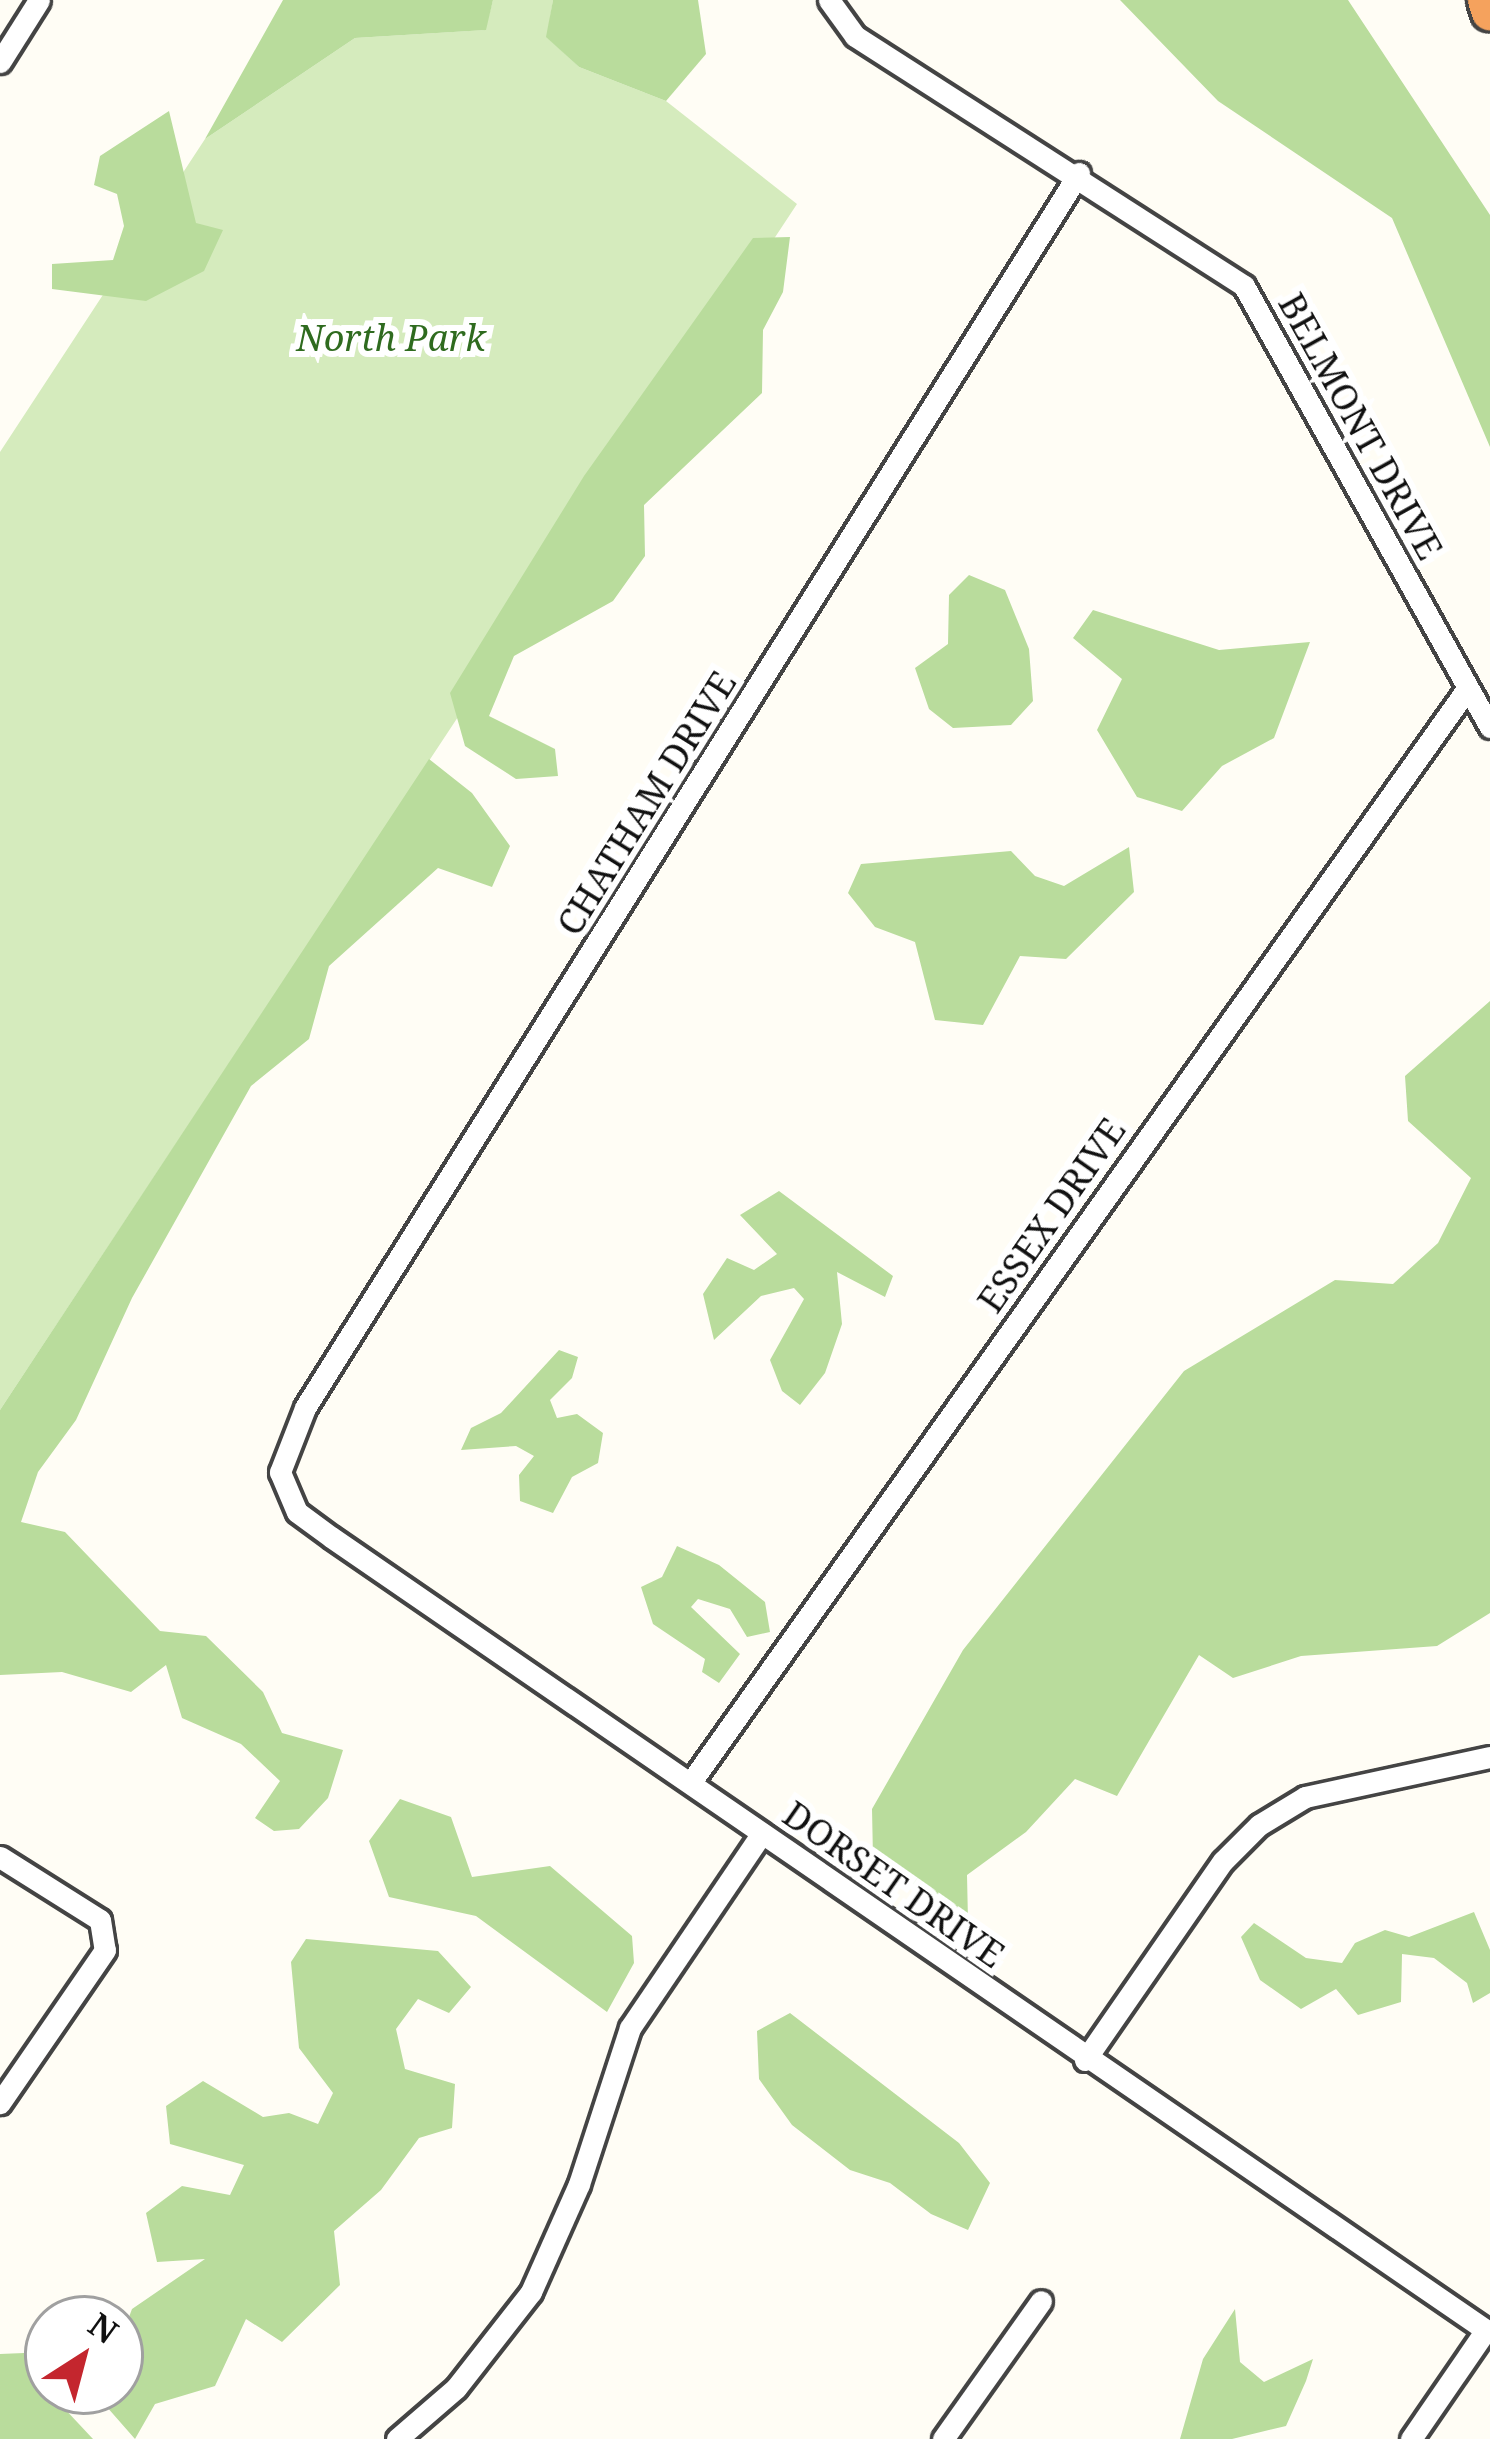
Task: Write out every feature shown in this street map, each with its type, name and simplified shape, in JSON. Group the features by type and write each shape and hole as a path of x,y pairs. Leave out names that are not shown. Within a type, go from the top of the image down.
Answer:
{"highway":[{"path":"1486,0 1490,12"}],"street":[{"path":"0,62 39,0"},
{"name":"BELMONT DRIVE","path":"829,0 855,35 1079,173 1244,286 1490,727"},
{"name":"CHATHAM DRIVE","path":"280,1472 305,1408 1079,173"},
{"name":"ESSEX DRIVE","path":"691,1782 1467,689"},
{"name":"DORSET DRIVE","path":"280,1472 298,1512 1085,2060 1488,2331"},
{"path":"1085,2060 1223,1861 1259,1825 1305,1797 1490,1757"},
{"path":"397,2439 456,2388 531,2293 579,2184 629,2028 762,1833"},
{"path":"0,1857 100,1920 105,1950 0,2103"},
{"path":"943,2439 1041,2300"},
{"path":"1411,2439 1488,2331"}],"green space":[{"path":"283,0 493,0 486,30 355,38 205,139"},
{"name":"North Park","path":"493,0 553,0 547,37 579,67 666,101 797,204 0,1410 0,452 205,139 355,38 485,30"},
{"path":"553,0 698,0 706,54 666,101 579,67 546,37"},
{"path":"1120,0 1348,0 1490,215 1490,447 1392,218 1218,101"},
{"path":"169,111 196,223 223,230 204,271 146,301 52,289 52,264 113,260 124,226 117,194 94,185 100,156"},
{"path":"790,237 783,292 763,330 762,393 644,505 645,556 613,601 514,656 489,716 555,749 558,776 516,779 465,746 450,693 584,476 753,238"},
{"path":"969,575 1005,590 1029,649 1033,701 1011,725 953,728 929,709 915,668 948,644 949,595"},
{"path":"1093,610 1219,650 1310,642 1274,738 1222,766 1182,811 1137,797 1097,730 1122,679 1073,638"},
{"path":"429,759 472,793 510,846 492,887 438,868 329,966 309,1039 251,1086 132,1298 76,1420 38,1472 21,1522 65,1532 160,1631 206,1636 263,1692 282,1733 343,1750 328,1798 299,1829 274,1831 255,1818 280,1781 241,1744 182,1718 166,1665 131,1692 62,1672 0,1675 0,1410"},
{"path":"1129,847 1134,892 1066,959 1020,956 983,1025 935,1020 915,942 875,927 848,893 861,864 1011,851 1035,876 1064,886"},
{"path":"1490,1001 1490,1613 1437,1646 1301,1656 1233,1678 1199,1655 1117,1796 1075,1779 1026,1832 967,1875 968,1921 873,1858 872,1809 963,1650 1184,1371 1335,1280 1393,1284 1438,1243 1471,1178 1408,1121 1405,1076"},
{"path":"779,1191 893,1276 885,1297 837,1272 842,1324 825,1373 800,1405 782,1391 770,1360 804,1299 794,1288 761,1296 714,1340 703,1294 727,1258 754,1270 777,1254 740,1215"},
{"path":"559,1350 578,1357 572,1378 550,1400 557,1418 577,1414 603,1433 598,1463 572,1477 553,1513 520,1501 519,1475 534,1456 516,1446 461,1450 471,1428 501,1413"},
{"path":"677,1546 719,1565 765,1602 770,1632 747,1637 730,1609 698,1599 691,1607 740,1654 719,1683 702,1672 705,1659 653,1624 641,1587 662,1577"},
{"path":"400,1799 451,1817 472,1877 550,1866 632,1936 634,1963 607,2012 476,1916 389,1897 369,1841"},
{"path":"1474,1912 1490,1950 1490,1993 1473,2003 1467,1983 1434,1958 1402,1954 1401,2002 1358,2015 1336,1989 1301,2009 1260,1980 1241,1937 1254,1923 1306,1958 1342,1963 1355,1943 1385,1930 1409,1937"},
{"path":"306,1939 438,1951 471,1987 449,2013 418,1999 396,2029 405,2069 455,2084 452,2128 419,2138 381,2190 334,2231 340,2285 282,2342 246,2319 215,2386 155,2404 135,2439 114,2415 144,2415 144,2301 205,2259 157,2262 146,2213 182,2186 230,2195 244,2165 170,2144 166,2106 203,2081 263,2117 289,2113 318,2124 333,2093 299,2048 291,1962"},
{"path":"790,2013 959,2143 990,2183 968,2230 931,2214 890,2183 850,2170 792,2125 759,2079 757,2031"},
{"path":"1235,2309 1240,2362 1264,2382 1313,2359 1306,2381 1286,2426 1232,2439 1180,2439 1203,2359"},
{"path":"24,2353 24,2415 70,2415 93,2439 0,2439 0,2354"}]}
